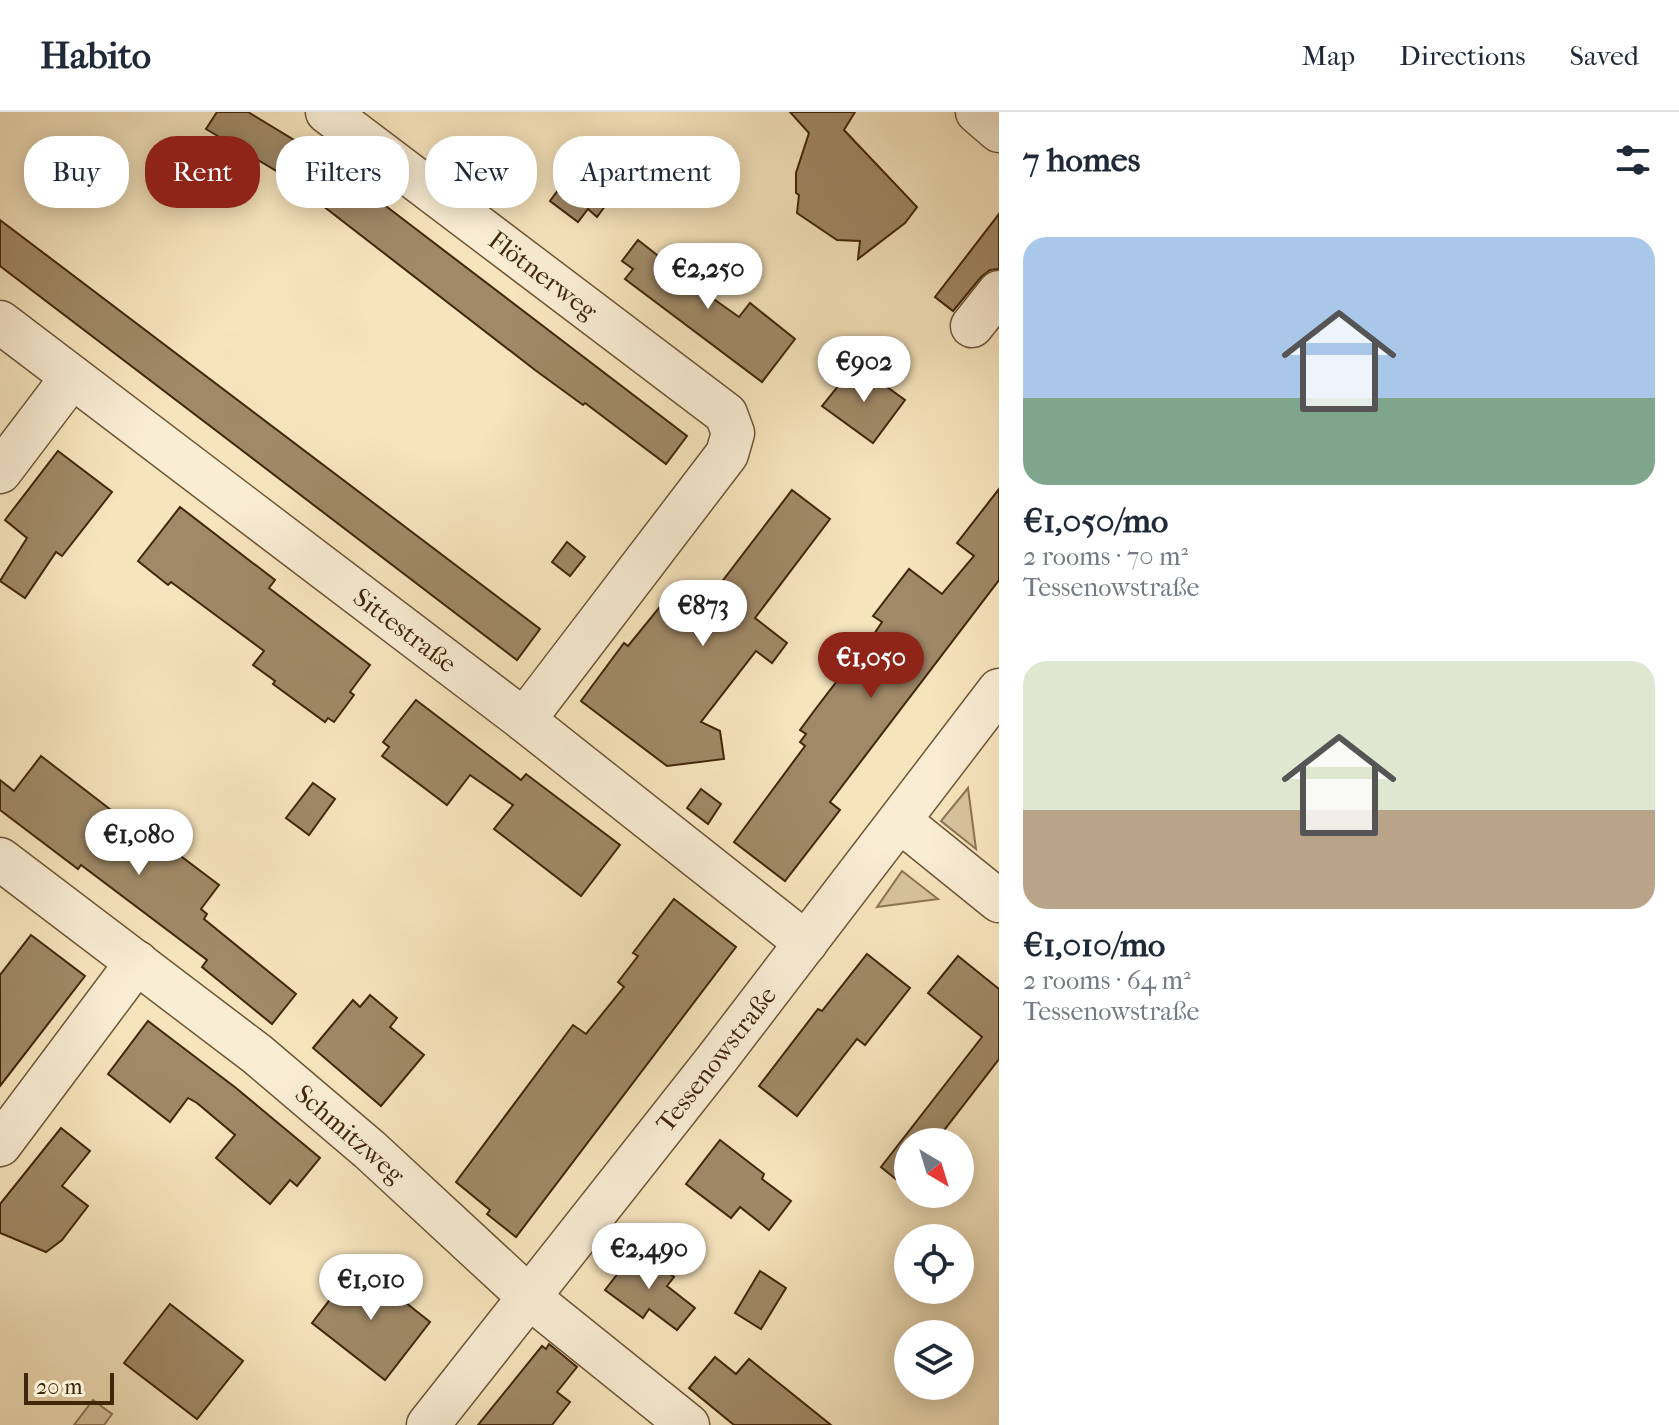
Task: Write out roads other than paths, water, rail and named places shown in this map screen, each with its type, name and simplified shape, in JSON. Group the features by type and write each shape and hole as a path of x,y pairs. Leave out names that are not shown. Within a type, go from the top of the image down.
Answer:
{"street":[{"name":"Flötnerweg","path":"327,112 726,414 733,433 727,454 524,720"},
{"path":"977,112 999,131"},
{"path":"972,326 999,292"},
{"name":"Sittestraße","path":"0,322 524,720 806,943"},
{"path":"0,472 72,377"},
{"name":"Tessenowstraße","path":"428,1425 806,943 999,690"},
{"path":"900,821 999,901"},
{"name":"Schmitzweg","path":"0,859 257,1054 359,1140 530,1298 688,1425"},
{"path":"0,1145 137,962"}]}
